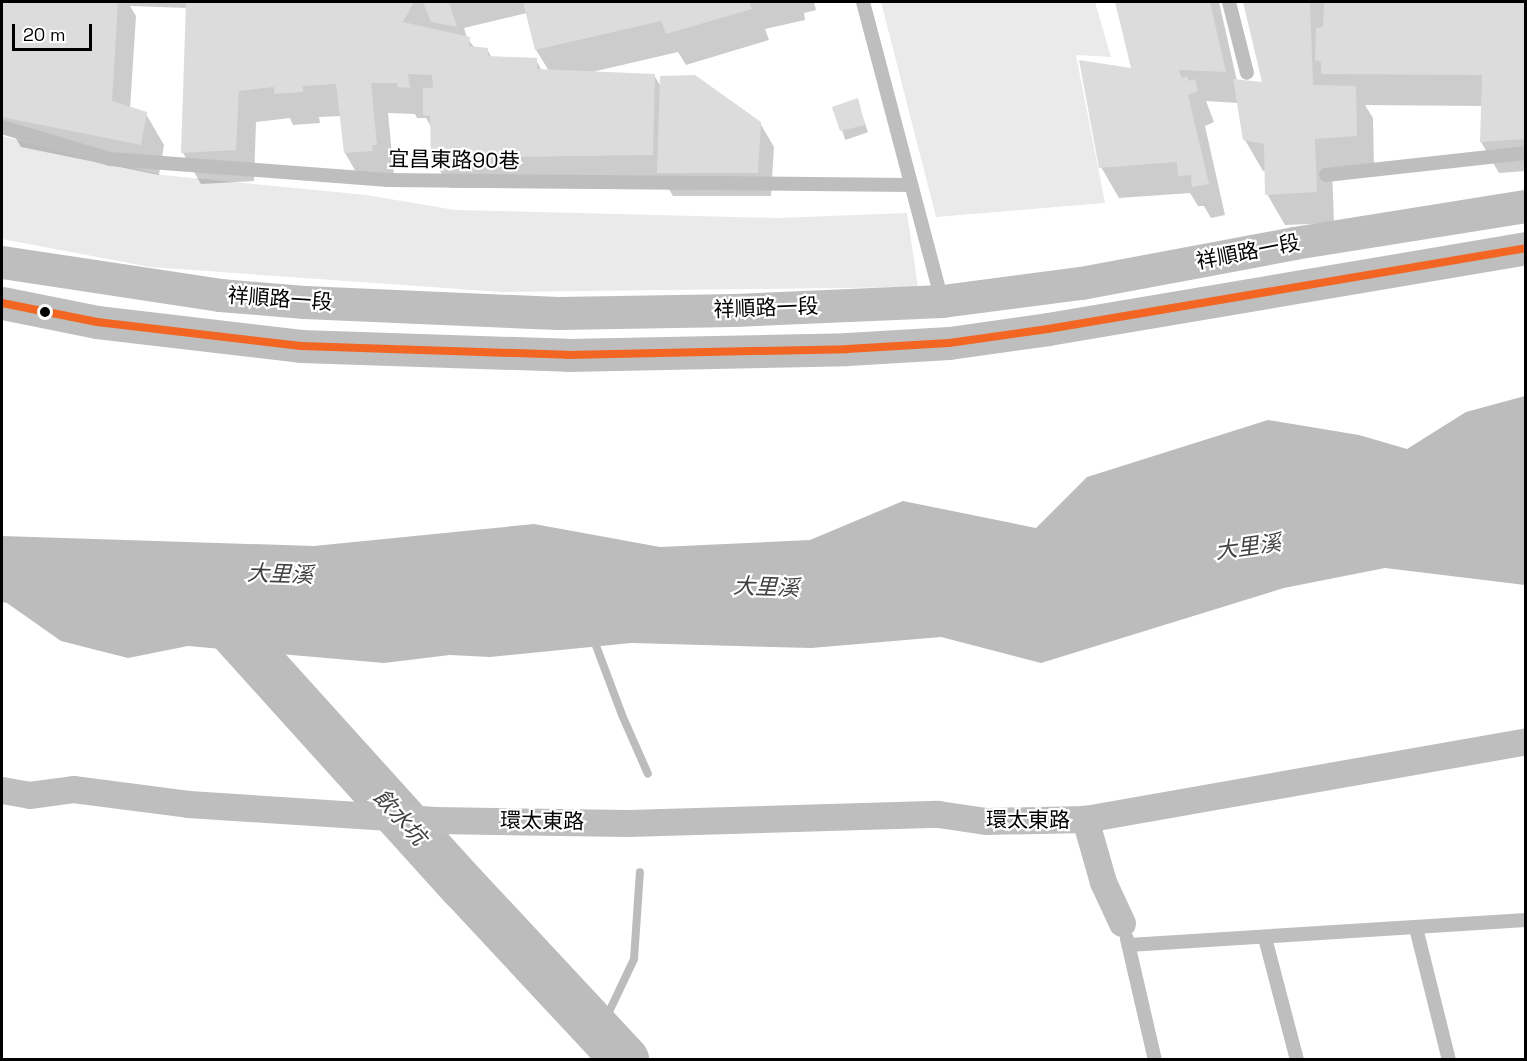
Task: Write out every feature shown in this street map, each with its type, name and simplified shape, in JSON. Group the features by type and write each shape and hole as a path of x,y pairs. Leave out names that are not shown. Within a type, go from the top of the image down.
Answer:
{"street":[{"name":"祥順路一段","path":"2,262 220,296 558,313 735,310 942,301 1081,283 1294,243 1526,206"},
{"name":"祥順路一段","path":"2,303 97,322 301,346 567,356 847,349 949,343 1048,329 1526,248"},
{"name":"環太東路","path":"2,790 29,795 73,789 188,804 435,820 628,823 938,814 986,821 1085,819 1526,741"},
{"name":"環太東路","path":"1085,819 1103,882 1125,934"}],"lane":[{"path":"863,2 942,301"},
{"path":"1229,2 1247,74"},
{"name":"宜昌東路90巷","path":"2,127 110,159 387,180 911,185"},
{"path":"1326,175 1526,153"},
{"path":"1155,1059 1125,934 1265,939 1526,920"},
{"path":"1416,928 1449,1059"},
{"path":"1265,939 1297,1059"}],"shaded area":[{"path":"881,2 1095,2 1111,57 1076,55 1105,203 936,217"},
{"path":"2,136 162,175 366,195 455,210 778,218 907,213 918,287 502,292 150,267 2,239"}],"water":[{"name":"大里溪","path":"1525,396 1525,585 1385,568 1284,588 1041,663 941,637 811,648 631,643 490,657 450,655 384,663 188,646 128,658 61,641 7,603 2,602 2,536 314,546 534,524 660,547 810,540 903,501 1036,528 1087,477 1268,420 1359,435 1407,449 1466,412"}],"building":[{"path":"2,2 118,2 112,101 147,112 141,145 2,117"},
{"path":"186,2 414,2 403,22 470,37 469,46 488,48 488,56 537,58 537,69 655,74 653,155 431,158 430,116 423,115 423,88 433,88 432,75 408,74 410,88 397,87 397,83 371,83 377,145 372,145 373,151 344,153 336,84 303,86 303,92 274,94 274,87 239,91 236,150 181,153"},
{"path":"423,2 449,2 457,27 431,22"},
{"path":"523,2 749,2 752,9 666,34 661,21 535,50"},
{"path":"1115,2 1210,2 1226,72 1179,70 1182,78 1187,76 1189,81 1195,79 1198,91 1188,95 1209,184 1192,187 1191,175 1178,176 1177,162 1099,168 1079,60 1131,68"},
{"path":"1243,2 1310,2 1313,85 1356,86 1357,136 1315,139 1317,192 1265,195 1264,144 1243,140 1233,79 1262,82"},
{"path":"1324,2 1526,2 1526,139 1480,142 1482,75 1321,74 1321,62 1315,60 1316,28 1323,27"},
{"path":"695,75 761,122 758,173 657,173 660,76"},
{"path":"858,98 865,125 840,131 832,107"}],"waterway":[{"name":"飲水坑","path":"207,603 463,886 625,1060"},
{"path":"592,635 622,715 648,774"},
{"path":"600,1031 634,959 640,872"}],"transit line":[{"path":"2,303 97,322 301,346 567,355 847,349 949,343 1048,329 1526,248"}]}
